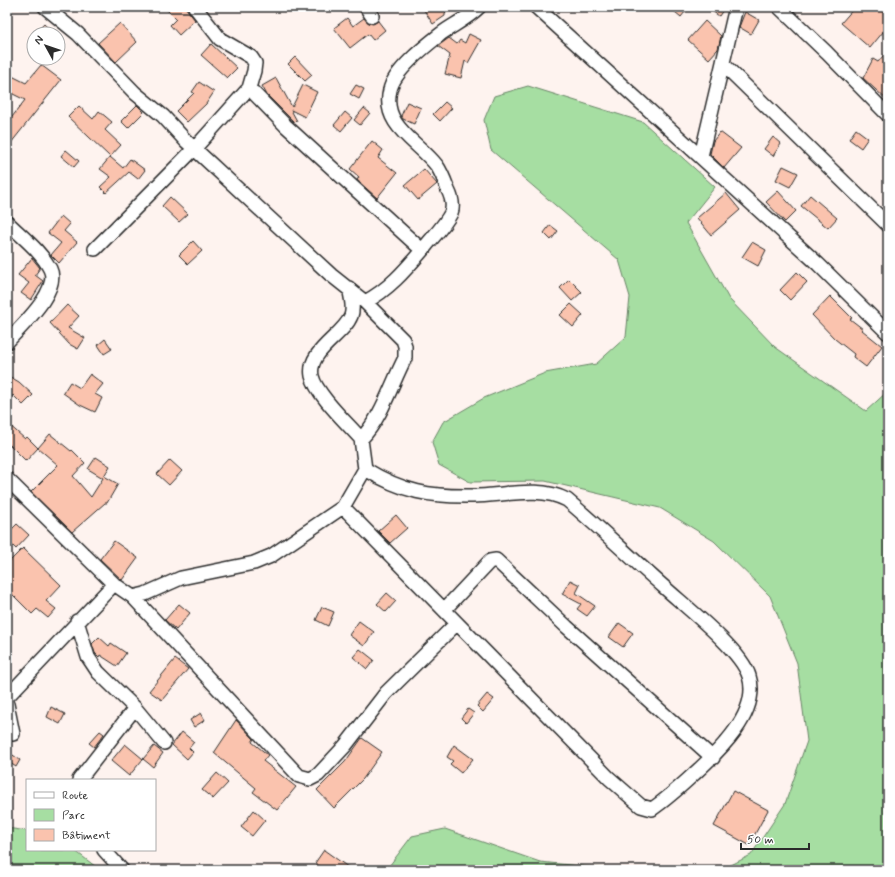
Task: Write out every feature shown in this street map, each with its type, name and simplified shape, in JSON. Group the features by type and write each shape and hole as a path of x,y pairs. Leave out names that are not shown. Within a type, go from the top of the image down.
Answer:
{"street":[{"path":"45,7 78,34 135,93 163,116 195,148 331,275 365,302 403,340 406,352 405,358 380,412 370,429 361,439"},
{"path":"365,302 376,296 396,280 451,214 453,202 437,166 404,134 394,121 388,104 390,89 398,73 418,54 443,33 470,15 479,7"},
{"path":"536,7 818,264 888,333"},
{"path":"701,156 736,7"},
{"path":"779,7 827,53 888,116"},
{"path":"95,249 195,148 249,88 255,63 251,57 220,39 212,31 199,9"},
{"path":"723,64 888,225"},
{"path":"249,88 286,126 422,250"},
{"path":"7,222 44,259 51,271 52,277 52,284 45,299 7,342"},
{"path":"133,596 145,594 181,578 207,571 254,563 271,556 343,507 365,469 361,439 320,392 312,376 312,365 318,354 351,316 352,304 348,288"},
{"path":"343,507 456,624 609,778 641,806 652,809 665,801 713,758 723,747 746,711 751,692 750,677 742,662 702,620 578,509 558,496 519,493 474,496 422,494 395,486 365,469"},
{"path":"7,479 114,584 133,596 299,776 310,779 318,775 345,746 386,693 456,624"},
{"path":"444,610 490,561 496,560 501,563 567,627 713,758"},
{"path":"7,697 77,621 114,584"},
{"path":"77,621 88,657 95,667 135,708 164,743"},
{"path":"7,704 13,734"},
{"path":"80,779 135,708"},
{"path":"105,851 122,870"}],"green space":[{"path":"528,86 643,122 715,187 686,223 729,299 775,347 866,411 888,391 888,870 721,870 751,855 785,804 807,741 797,663 770,596 714,541 660,508 545,481 470,482 439,465 432,442 443,422 484,398 545,373 596,364 626,337 630,297 619,260 491,150 484,120 494,96"},
{"path":"7,828 26,831 26,851 75,851 100,870 7,870"},
{"path":"445,829 540,862 620,870 386,870 412,836"}],"building":[{"path":"164,7 185,7 195,20 179,35 170,25 176,19"},
{"path":"422,7 452,7 445,13 445,16 433,24"},
{"path":"669,7 689,7 681,17"},
{"path":"706,7 725,7 719,16"},
{"path":"855,7 877,7 888,16 888,26 870,48 841,23"},
{"path":"745,12 759,20 751,34 739,27"},
{"path":"347,18 353,26 364,18 369,23 373,24 378,21 385,30 373,40 368,34 350,48 334,28"},
{"path":"705,21 721,36 718,49 709,59 688,40"},
{"path":"120,23 137,42 116,62 98,43"},
{"path":"469,34 481,40 468,63 465,61 461,78 445,74 450,55 438,46 449,38 457,44 460,40 465,43"},
{"path":"211,44 237,68 227,78 201,55"},
{"path":"888,50 888,101 863,78 873,59 878,62"},
{"path":"295,57 312,75 305,81 288,64"},
{"path":"40,66 42,66 61,80 7,148 7,120 10,116 12,117 25,100 7,91 7,86 12,76 26,83"},
{"path":"276,78 292,107 303,85 317,92 305,117 291,110 297,121 294,122 267,95 262,86"},
{"path":"199,82 214,92 206,104 187,122 176,111 194,93 192,92"},
{"path":"356,85 364,89 359,99 350,94"},
{"path":"407,102 421,108 414,124 403,119 401,116"},
{"path":"445,102 452,108 440,121 433,114"},
{"path":"137,105 144,112 128,128 121,121"},
{"path":"79,106 93,119 99,111 112,122 105,130 121,145 110,157 68,117"},
{"path":"364,108 370,113 360,125 354,120"},
{"path":"345,112 352,118 341,131 334,125"},
{"path":"856,129 868,138 861,148 849,139"},
{"path":"720,132 741,148 724,168 710,154 713,141"},
{"path":"773,137 781,144 773,156 764,149"},
{"path":"372,141 383,150 378,158 397,173 377,198 357,180 359,177 350,169"},
{"path":"66,150 79,161 74,167 61,156"},
{"path":"110,157 123,168 130,159 145,170 138,179 129,172 106,193 100,187 111,177 100,169"},
{"path":"783,166 798,173 790,187 776,180"},
{"path":"424,169 437,184 418,200 405,185"},
{"path":"778,191 796,211 785,222 766,202"},
{"path":"726,193 740,210 711,235 697,218"},
{"path":"810,195 837,218 828,228 801,206"},
{"path":"170,197 188,214 179,222 162,206"},
{"path":"61,216 70,224 64,231 77,242 59,263 51,255 61,243 48,233"},
{"path":"550,225 558,231 551,240 544,233"},
{"path":"193,241 202,251 188,264 179,255"},
{"path":"752,242 766,250 758,266 742,257"},
{"path":"32,258 40,268 35,275 43,281 31,300 21,293 29,283 18,275"},
{"path":"797,272 807,282 790,300 780,290"},
{"path":"569,279 582,292 572,301 560,288"},
{"path":"830,296 852,318 850,319 882,346 866,367 853,357 854,354 835,339 812,315"},
{"path":"571,304 583,315 573,327 560,315"},
{"path":"67,305 79,316 68,328 85,338 78,349 69,344 50,323"},
{"path":"105,339 112,349 104,354 98,345"},
{"path":"90,374 103,384 95,394 102,398 95,412 80,405 63,393 70,382 80,388"},
{"path":"7,375 19,382 33,395 23,405 13,395 7,405"},
{"path":"7,423 25,439 27,437 38,448 26,461 7,442"},
{"path":"50,434 71,451 72,450 85,463 73,476 91,497 103,478 88,469 96,457 110,466 104,476 118,484 107,503 105,503 72,532 31,492 58,465 38,448"},
{"path":"170,460 182,471 169,485 157,474"},
{"path":"396,515 407,528 390,543 378,531"},
{"path":"17,524 29,535 16,549 7,540 7,534"},
{"path":"114,541 138,558 122,580 100,559"},
{"path":"23,548 61,585 46,601 56,609 48,618 37,609 32,614 7,589 7,564"},
{"path":"570,580 580,585 576,593 595,606 587,616 577,609 581,604 562,594"},
{"path":"387,593 396,601 386,612 377,604"},
{"path":"179,604 190,613 176,630 165,620"},
{"path":"322,607 334,612 328,626 316,620"},
{"path":"359,621 374,632 364,646 349,635"},
{"path":"619,623 633,633 623,647 609,637"},
{"path":"99,637 109,646 111,643 126,653 117,666 100,655 99,657 95,653 92,644"},
{"path":"360,649 374,660 367,669 353,657"},
{"path":"175,659 188,669 162,700 149,691"},
{"path":"487,694 494,699 483,712 477,706"},
{"path":"51,707 65,714 60,724 47,717"},
{"path":"468,709 474,713 466,723 461,718"},
{"path":"201,713 205,720 194,727 190,720"},
{"path":"236,720 254,739 252,742 268,755 263,761 296,787 277,810 253,792 256,788 214,753"},
{"path":"100,731 104,734 94,747 89,743"},
{"path":"182,732 194,742 189,748 193,752 187,759 172,745"},
{"path":"362,738 382,752 363,779 334,808 317,790 345,762"},
{"path":"125,744 143,759 129,776 111,761"},
{"path":"454,745 473,759 461,773 450,764 453,761 447,757"},
{"path":"154,746 163,753 153,767 143,759"},
{"path":"7,751 20,760 16,767 7,761"},
{"path":"217,773 228,783 213,799 202,790"},
{"path":"733,791 768,810 749,845 714,826"},
{"path":"254,810 265,820 252,836 241,827"},
{"path":"324,850 352,870 325,870 315,863"}]}
